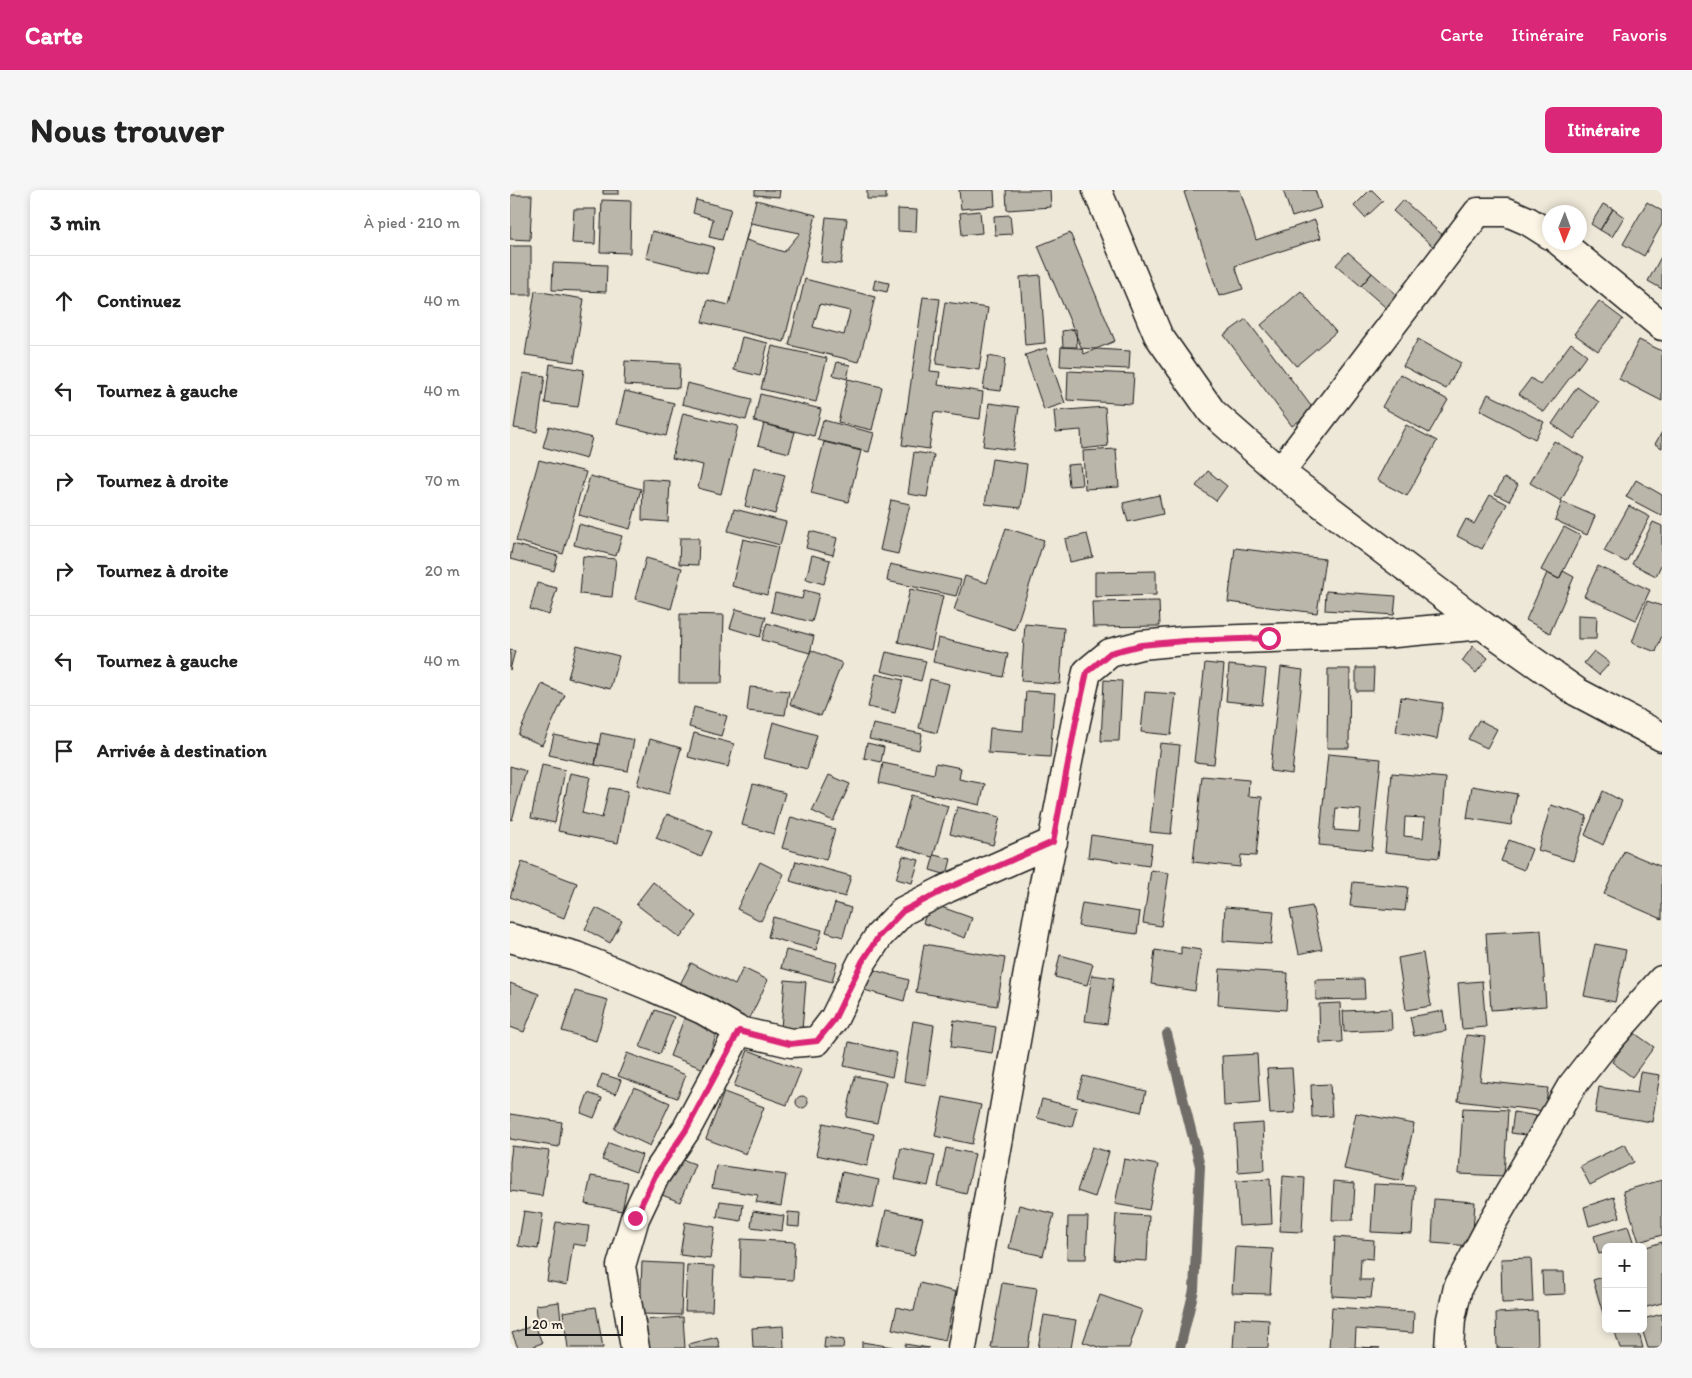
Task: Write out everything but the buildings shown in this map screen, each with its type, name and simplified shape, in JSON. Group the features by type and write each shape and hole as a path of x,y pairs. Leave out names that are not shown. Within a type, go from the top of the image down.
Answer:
{"main road":[{"path":"1097,190 1158,335 1212,412 1280,472 1482,625 1577,692 1662,737"},
{"path":"1280,472 1478,212 1507,212 1528,221 1542,230"},
{"path":"1570,250 1662,326"},
{"path":"962,1348 1040,904 1087,672 1110,653 1141,645 1184,641 1384,634 1482,625"},
{"path":"510,938 576,956 703,1010 739,1031 790,1044 817,1041 834,1020 862,962 879,936 903,911 948,888 1053,842"},
{"path":"1450,1348 1451,1319 1458,1288 1492,1223 1571,1087 1600,1050 1662,980"},
{"path":"635,1348 621,1266 635,1218 655,1176 686,1130 739,1031"}],"waterway":[{"path":"1167,1034 1200,1166 1194,1290 1180,1348"}],"route":[{"path":"635,1218 655,1176 686,1130 739,1031 790,1044 817,1041 834,1020 862,962 879,936 903,911 928,897 1053,842 1087,672 1110,653 1141,645 1184,641 1269,638"}]}
